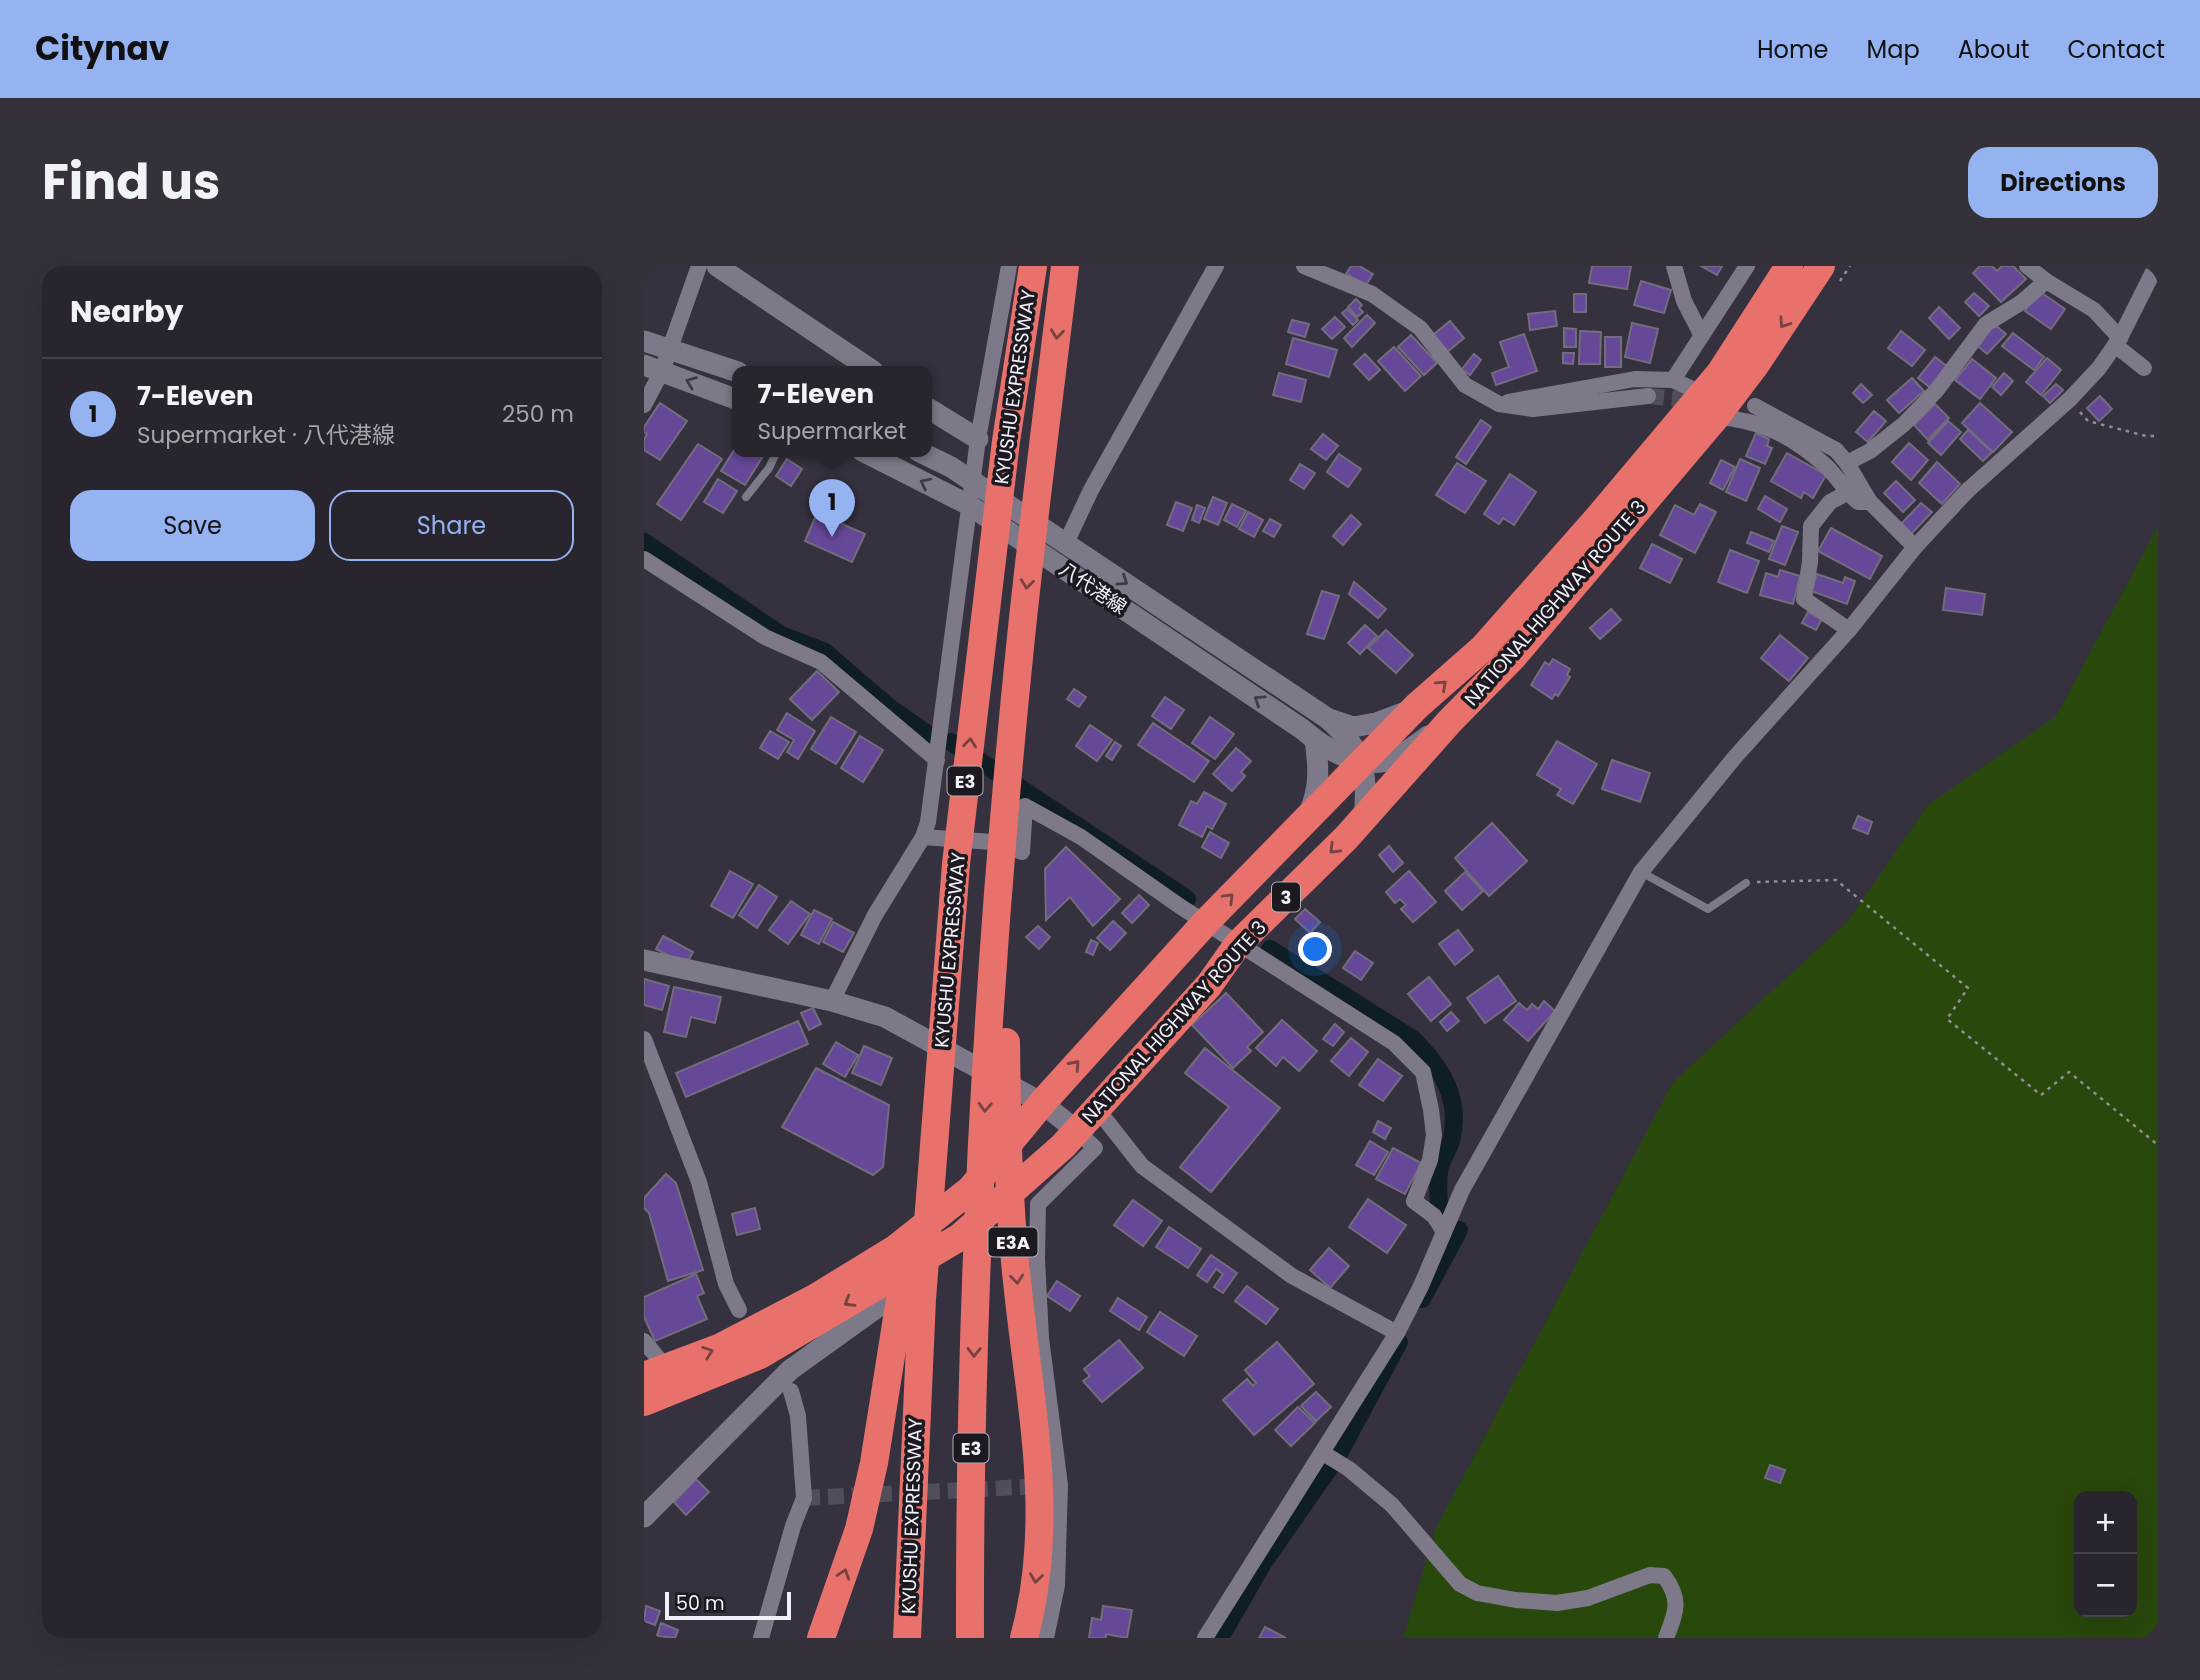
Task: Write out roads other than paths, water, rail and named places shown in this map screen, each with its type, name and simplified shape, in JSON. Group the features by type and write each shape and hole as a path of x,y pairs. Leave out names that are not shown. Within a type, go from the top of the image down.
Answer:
{"highway":[{"name":"KYUSHU EXPRESSWAY","path":"907,1638 922,1300 956,864 1004,454 1033,266"},
{"name":"KYUSHU EXPRESSWAY","path":"970,1638 969,1528 976,1259 992,975 1021,638 1065,266"},
{"path":"1706,388 1723,351 1777,266"},
{"name":"NATIONAL HIGHWAY ROUTE 3","path":"655,1372 721,1347 815,1298 895,1249 971,1189 1042,1102 1206,922 1417,706 1483,648 1597,519 1720,373 1789,266"},
{"name":"NATIONAL HIGHWAY ROUTE 3","path":"644,1402 760,1355 960,1237 1070,1139 1209,985 1238,944 1364,819 1450,721 1512,659 1716,417 1756,365 1821,266"},
{"name":"E3A","path":"1003,844 1007,1154 1017,1282 1040,1476 1041,1530 1035,1582 1024,1638"},
{"path":"821,1638 859,1529 874,1463 915,1198 941,946 956,864"}],"main road":[{"path":"717,266 866,366"},
{"path":"644,341 732,370"},
{"path":"653,368 732,398"},
{"path":"932,411 978,439"},
{"name":"八代港線","path":"874,457 969,505 1315,740 1342,755 1363,762"},
{"name":"八代港線","path":"930,457 951,467 1066,543 1327,718 1345,733 1363,762 1366,780 1364,819"},
{"name":"八代港線","path":"1327,718 1353,727 1398,716 1417,706"},
{"path":"1363,762 1386,761 1450,721"},
{"path":"1305,821 1316,796 1320,769 1315,740"},
{"path":"644,960 832,1001 885,1017 1042,1102 1070,1139 956,1251 790,1370 644,1517"}],"street":[{"path":"644,405 653,368 670,349 699,266"},
{"path":"832,1001 875,915 923,837 928,822 978,439 1009,266"},
{"path":"1066,543 1091,491 1216,266"},
{"path":"1304,266 1372,294 1420,328 1465,385 1499,404 1533,409 1648,397"},
{"path":"1674,266 1684,301 1701,334"},
{"path":"1672,380 1747,266"},
{"path":"2027,266 2046,281 2094,310 2119,344 2144,368"},
{"path":"1207,1637 1397,1334 1468,1179 1641,872 1735,757 1849,630 1915,547 1967,491 2070,399 2099,368 2119,344 2156,266"},
{"path":"1847,463 1870,451 1904,424 1936,391 1986,324 2022,303 2046,281"},
{"path":"1499,404 1524,397 1635,379 1672,380 1706,388"},
{"path":"1755,406 1836,450 1870,502 1915,547"},
{"path":"1716,417 1743,419 1786,435 1826,466 1847,493 1858,502 1870,502"},
{"path":"1847,493 1830,502 1811,526 1810,562 1804,599 1849,630"},
{"path":"644,559 765,637 821,662 937,760"},
{"path":"923,837 992,842 1022,852 1025,806 1081,837 1238,944 1394,1043 1423,1072 1432,1110 1434,1135 1430,1160 1414,1201 1434,1216 1444,1232"},
{"path":"644,1039 699,1182 726,1284 739,1310"},
{"path":"1097,1109 1142,1166 1292,1276 1397,1334"},
{"path":"1046,1638 1057,1585 1060,1485 1041,1338 1037,1259 1038,1204 1095,1148 1070,1139"},
{"path":"644,1341 655,1372"},
{"path":"761,1638 804,1497 798,1416 791,1391"},
{"path":"1323,1453 1349,1469 1392,1504 1460,1584 1477,1593 1516,1600 1557,1603 1588,1598 1650,1575 1664,1576 1673,1588 1677,1602 1666,1638"}],"lane":[{"path":"746,497 769,468 774,457"},
{"path":"1641,872 1708,909 1746,883"}],"waterway":[{"path":"644,542 781,635 825,652 889,707 929,735"},
{"path":"951,742 1187,899"},
{"path":"1270,949 1413,1039 1440,1073 1451,1098 1454,1126 1440,1168 1439,1210"},
{"path":"1422,1299 1459,1230"},
{"path":"1220,1638 1263,1563 1337,1457 1399,1342"}],"tunnel":[{"path":"1648,396 1701,401"},
{"path":"804,1498 1043,1486"}],"place":[{"name":"7-Eleven","path":"832,537"}]}
